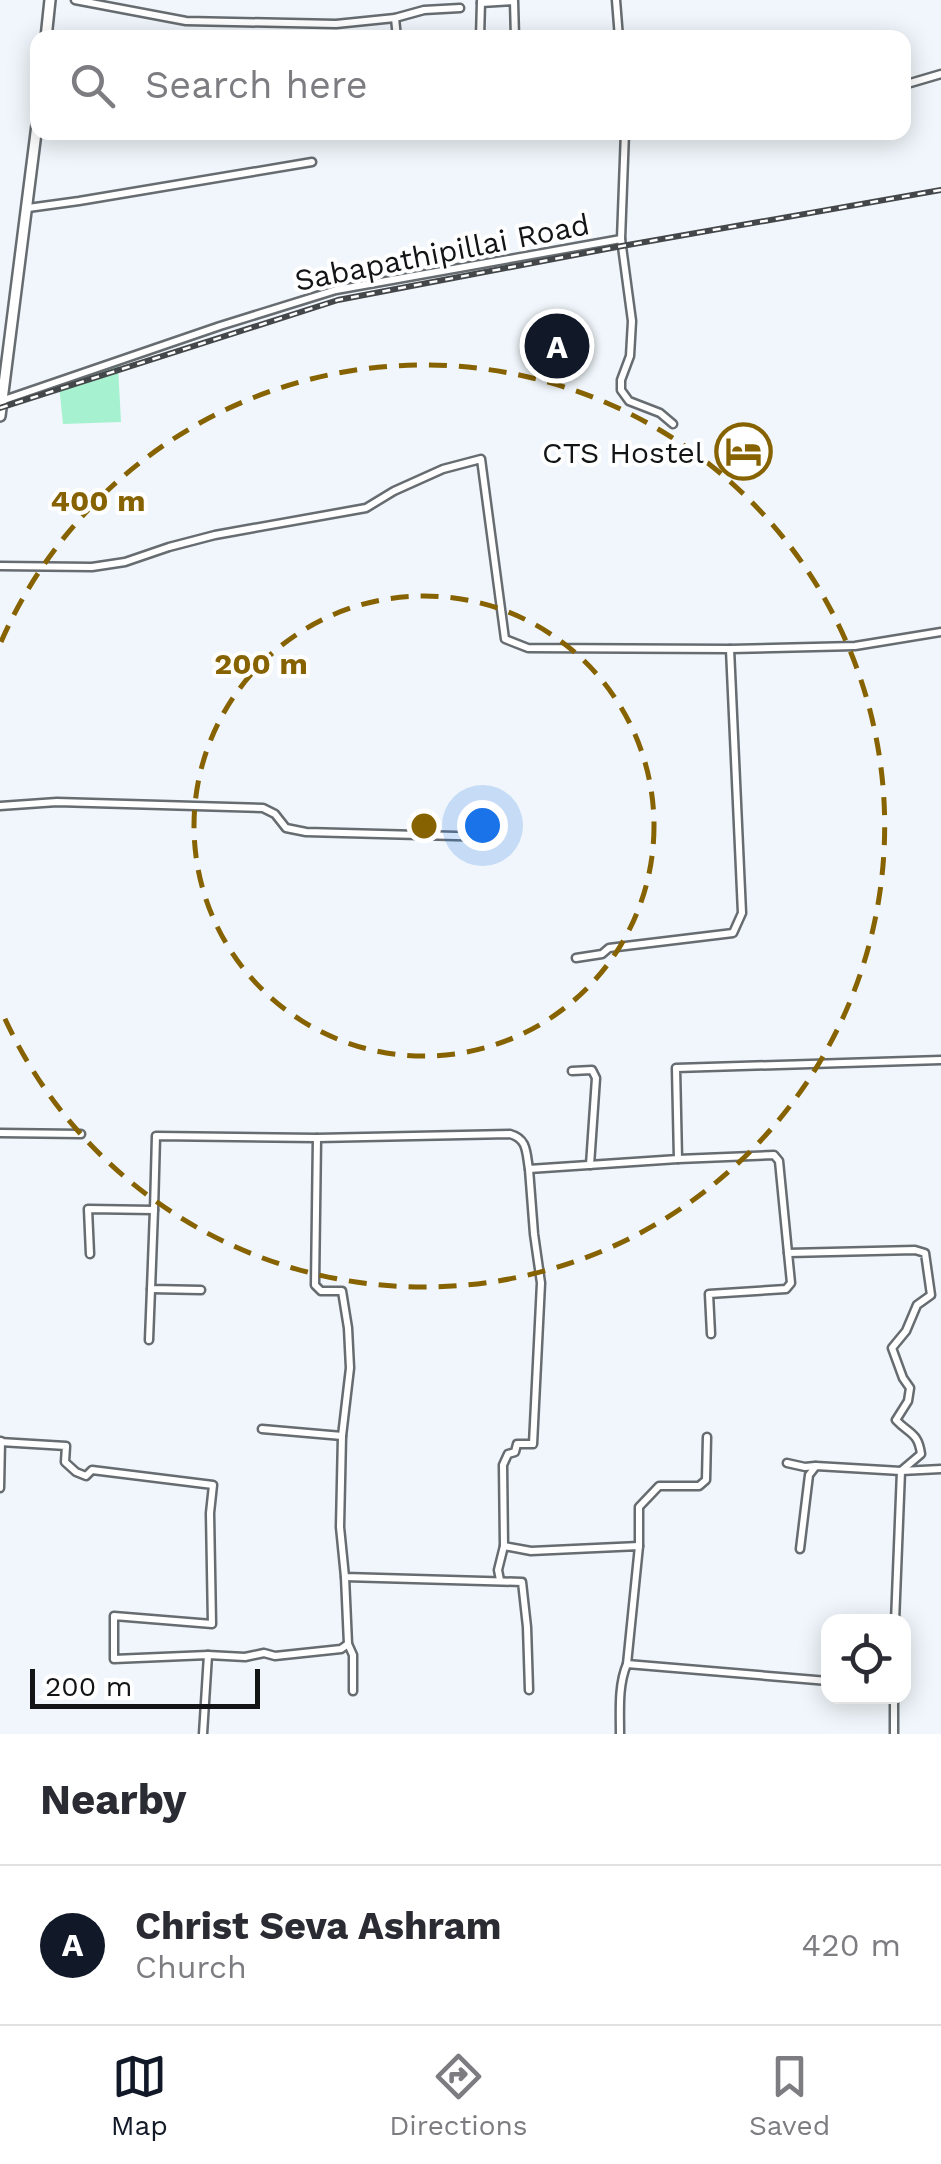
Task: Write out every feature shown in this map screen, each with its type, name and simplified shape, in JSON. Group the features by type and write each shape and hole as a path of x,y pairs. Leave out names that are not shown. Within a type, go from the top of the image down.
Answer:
{"main road":[{"path":"47,30 50,0"},
{"path":"0,416 35,140"}],"street":[{"path":"75,0 186,21 336,24 460,8"},
{"path":"616,0 619,30"},
{"path":"480,30 481,1 514,1 515,30"},
{"path":"395,18 396,30"},
{"path":"911,83 941,74"},
{"name":"Sabapathipillai Road","path":"1,401 336,290 621,239 625,140"},
{"path":"28,208 312,162"},
{"path":"621,239 632,321 630,356 621,380 622,390 628,401 660,412 673,424"},
{"path":"0,566 92,568 126,562 215,535 366,508 443,469 481,459 505,639 528,648 854,646 941,632"},
{"path":"576,958 602,954 609,948 732,933 742,913 730,649"},
{"path":"0,806 57,802 263,808 275,814 286,828 306,832 493,837"},
{"path":"678,1160 676,1068 941,1060"},
{"path":"572,1071 592,1070 596,1078 590,1165"},
{"path":"0,1133 81,1134"},
{"path":"149,1340 156,1136 520,1136 529,1169 540,1283 534,1425 532,1444 516,1444 515,1452 508,1454 503,1465 504,1546 498,1570 500,1580"},
{"path":"317,1138 315,1285 322,1291 342,1292 348,1328 350,1368 342,1436 340,1527 354,1691"},
{"path":"529,1169 774,1155 779,1161 790,1283 786,1289 708,1294 711,1334"},
{"path":"90,1254 88,1209 154,1210"},
{"path":"788,1253 925,1253 931,1295 917,1305 906,1331 892,1348 910,1388 896,1420 914,1434 921,1454 901,1471 895,1614"},
{"path":"152,1288 201,1290"},
{"path":"262,1429 342,1436"},
{"path":"620,1734 620,1693 627,1664 639,1507 659,1486 700,1486 706,1480 706,1437"},
{"path":"0,1488 1,1442 66,1446 65,1462 86,1476 92,1470 213,1485 212,1624 114,1616 114,1659 244,1657 264,1653 274,1656 341,1649 348,1644"},
{"path":"787,1463 901,1471 941,1469"},
{"path":"800,1549 809,1475 816,1466"},
{"path":"504,1546 531,1551 639,1546"},
{"path":"344,1576 522,1582 530,1690"},
{"path":"203,1734 208,1655"},
{"path":"627,1664 821,1679"},
{"path":"894,1704 894,1734"}],"green space":[{"path":"118,366 121,422 63,424 59,385"}],"railway":[{"path":"0,408 338,300 941,190"}],"place":[{"name":"Christ Seva Ashram","path":"557,346"},
{"name":"CTS Hostel","path":"743,452"}]}
